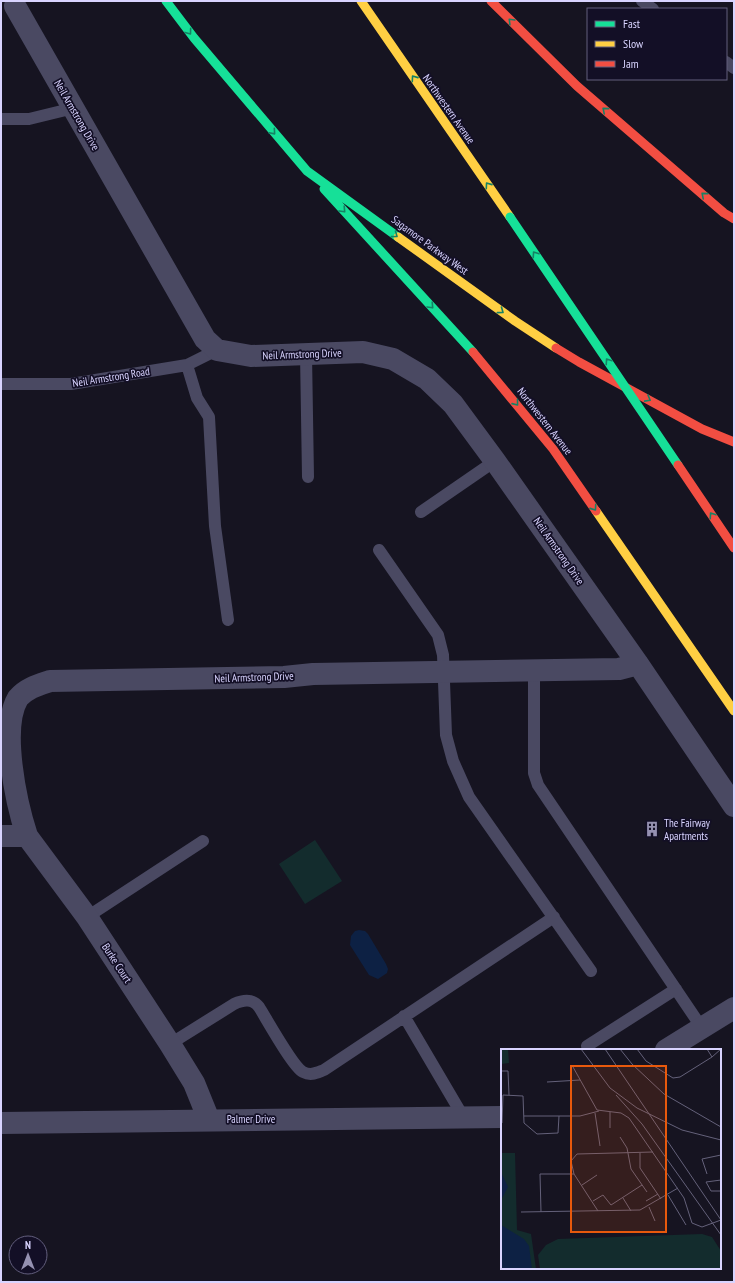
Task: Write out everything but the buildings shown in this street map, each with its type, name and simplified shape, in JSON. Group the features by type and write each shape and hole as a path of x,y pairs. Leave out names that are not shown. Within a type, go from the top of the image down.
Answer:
{"main road":[{"name":"Sagamore Parkway West","path":"166,1 194,38 307,171 509,316 579,362 702,429 734,442"},
{"name":"Northwestern Avenue","path":"360,1 510,217 734,548"},
{"path":"491,1 577,86 724,213 734,219"},
{"name":"Northwestern Avenue","path":"307,171 481,361 553,449 734,711"}],"street":[{"name":"Neil Armstrong Drive","path":"15,6 205,339 218,350 251,356 363,352 393,359 426,379 452,404 495,461 638,664 734,806"},
{"name":"Neil Armstrong Drive","path":"27,836 14,795 8,766 5,735 10,712 17,698 32,687 50,682 313,674 619,669 638,664"},
{"path":"1,836 27,836"},
{"name":"Burke Court","path":"27,836 87,917 170,1044 194,1083 209,1120"},
{"path":"668,1049 734,1008"},
{"name":"Palmer Drive","path":"1,1123 501,1117"}],"lane":[{"path":"642,1 652,8"},
{"path":"1,119 30,119 74,108"},
{"name":"Neil Armstrong Road","path":"1,384 71,384 187,365 218,350"},
{"path":"306,354 308,477"},
{"path":"187,365 197,398 208,417 215,526 228,620"},
{"path":"421,512 495,461"},
{"path":"379,550 438,635 443,655 446,735 452,761 469,797 591,971"},
{"path":"534,671 534,773 538,785 702,1028"},
{"path":"87,917 203,841"},
{"path":"170,1044 234,1004 242,1000 249,1000 255,1002 259,1007 294,1063 302,1072 313,1075 324,1070 554,917"},
{"path":"587,1046 676,989"},
{"path":"404,1016 464,1118"}],"green space":[{"path":"315,840 342,881 305,904 279,864"}],"water":[{"path":"355,931 365,931 368,934 388,969 387,973 378,979 369,975 350,945 351,936"}],"traffic: fast":[{"path":"166,1 194,38 307,171 398,237"},
{"path":"324,189 473,352"},
{"path":"510,217 678,465"}],"traffic: slow":[{"path":"361,1 510,217"},
{"path":"398,237 515,321 556,348"},
{"path":"596,511 734,711"}],"traffic: jam":[{"path":"491,1 577,86 724,213 734,219"},
{"path":"556,348 702,429 734,442"},
{"path":"473,352 553,449 596,511"},
{"path":"678,465 734,548"}],"place":[{"name":"The Fairway Apartments","path":"652,829"}]}
